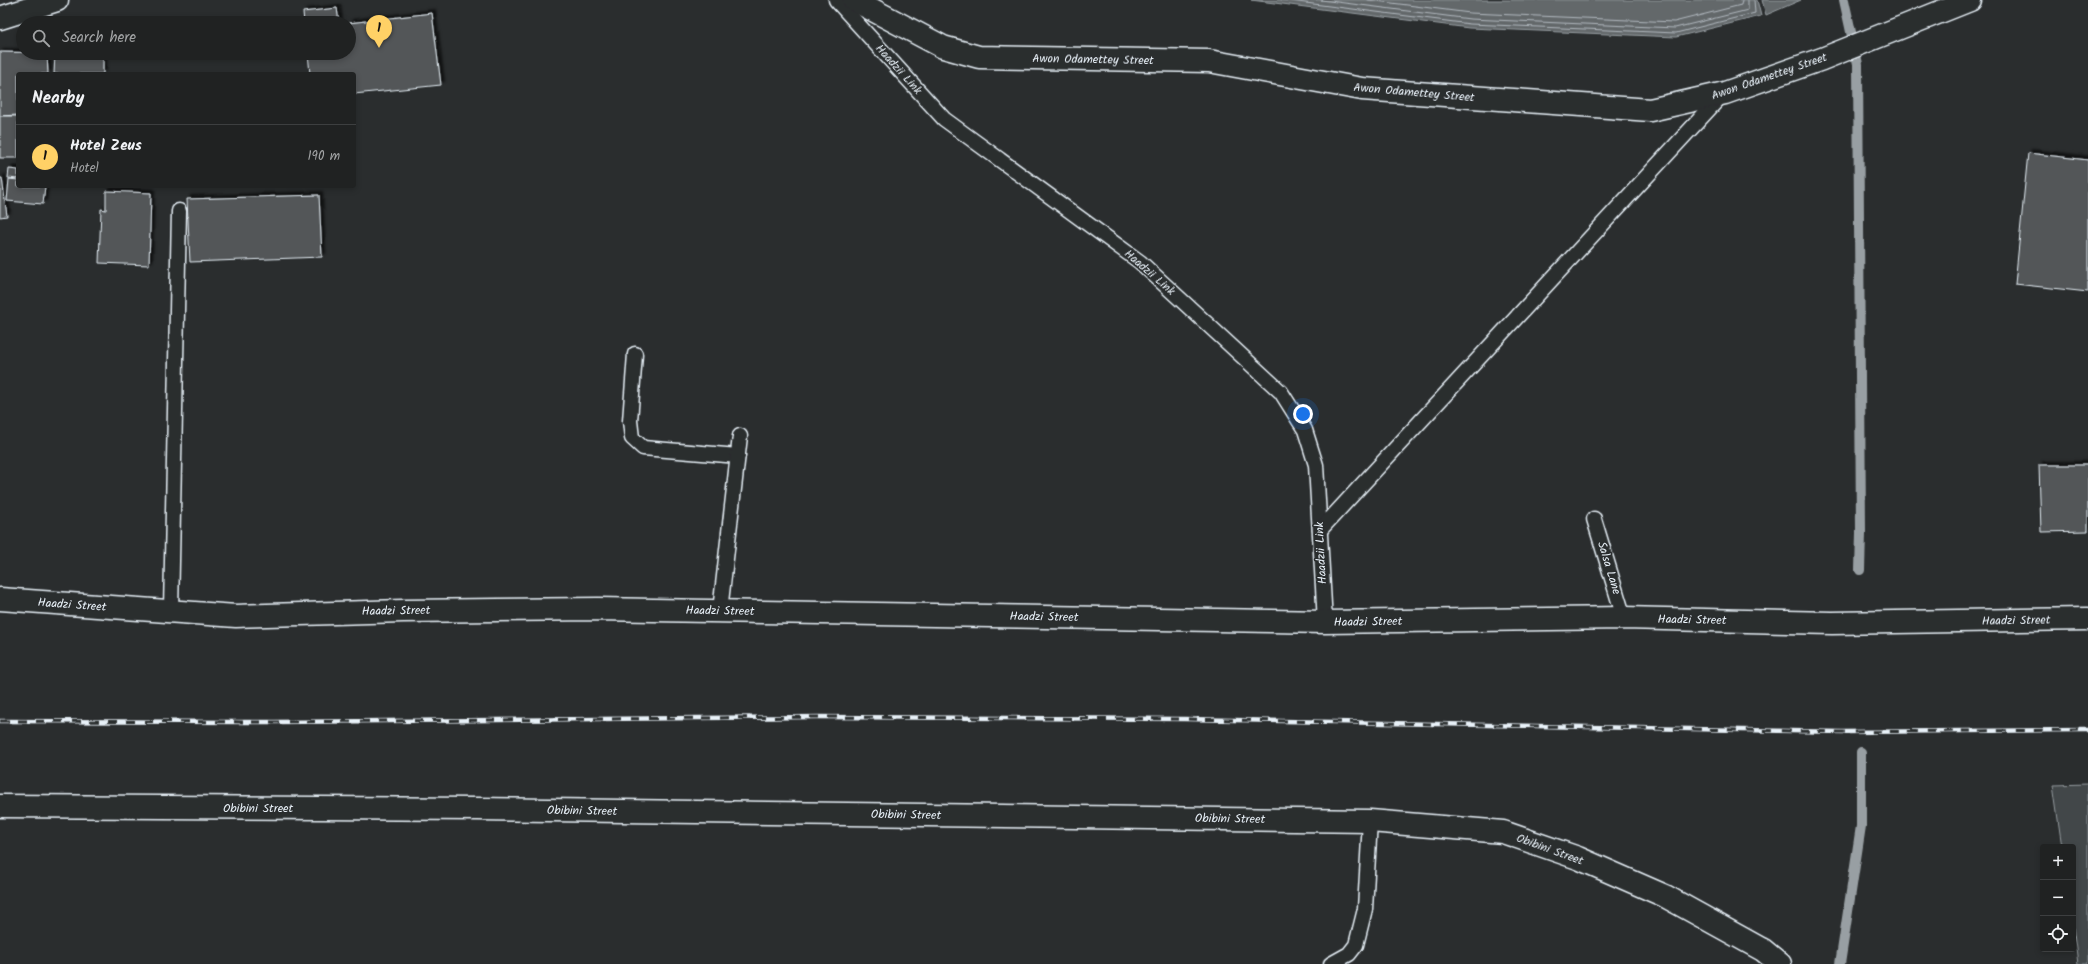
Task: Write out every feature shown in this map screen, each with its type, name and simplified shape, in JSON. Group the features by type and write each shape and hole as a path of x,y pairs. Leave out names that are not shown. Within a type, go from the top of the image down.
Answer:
{"street":[{"path":"0,18 57,0"},
{"name":"Awon Odamettey Street","path":"854,0 943,47 979,56 1209,61 1362,89 1650,110 1725,93 1822,59 1970,0"},
{"name":"Haadzi Street","path":"0,599 236,616 450,610 598,609 1325,622 1624,618 1832,623 2088,619"},
{"name":"Obibini Street","path":"0,806 469,809 1370,821 1503,832 1578,858 1665,896 1762,957 1780,964"}],"lane":[{"name":"Haadzii Link","path":"836,0 944,119 1140,262 1281,392 1305,430 1316,465 1325,622"},
{"path":"1320,530 1725,93"},
{"path":"171,611 179,211"},
{"path":"635,354 630,422 632,438 643,448 738,456"},
{"path":"720,612 740,436"},
{"name":"Salsa Lane","path":"1594,519 1624,618"},
{"path":"1331,964 1349,954 1356,945 1366,909 1370,821"}],"shaded area":[{"path":"2088,784 2088,964 2078,964 2076,949 2076,844 2062,844 2053,785"}],"water":[{"path":"1251,0 1757,0 1761,16 1676,37 1469,28"},
{"path":"1762,0 1801,0 1766,15"}],"building":[{"path":"337,8 338,16 303,16 303,12"},
{"path":"432,13 441,85 356,94 356,72 310,72 309,60 356,60 356,22"},
{"path":"0,52 16,52 16,60 47,60 48,72 16,72 16,115 0,116"},
{"path":"55,60 103,60 103,72 54,72"},
{"path":"0,116 16,116 16,158 0,158"},
{"path":"2028,153 2088,160 2088,292 2015,284"},
{"path":"9,169 16,170 16,179 8,178"},
{"path":"0,178 2,178 7,216 0,217"},
{"path":"9,179 16,180 16,188 45,188 43,204 7,201"},
{"path":"106,191 151,193 149,265 99,263 101,209 106,210"},
{"path":"319,195 322,257 190,262 187,199"},
{"path":"2039,465 2088,465 2088,531 2041,532"}],"waterway":[{"path":"1844,0 1858,64 1860,570"},
{"path":"1840,964 1861,826 1861,752"}],"railway":[{"path":"0,721 274,722 817,717 1184,719 1842,732 2088,730"}],"place":[{"name":"Hotel Zeus","path":"379,48"}]}
